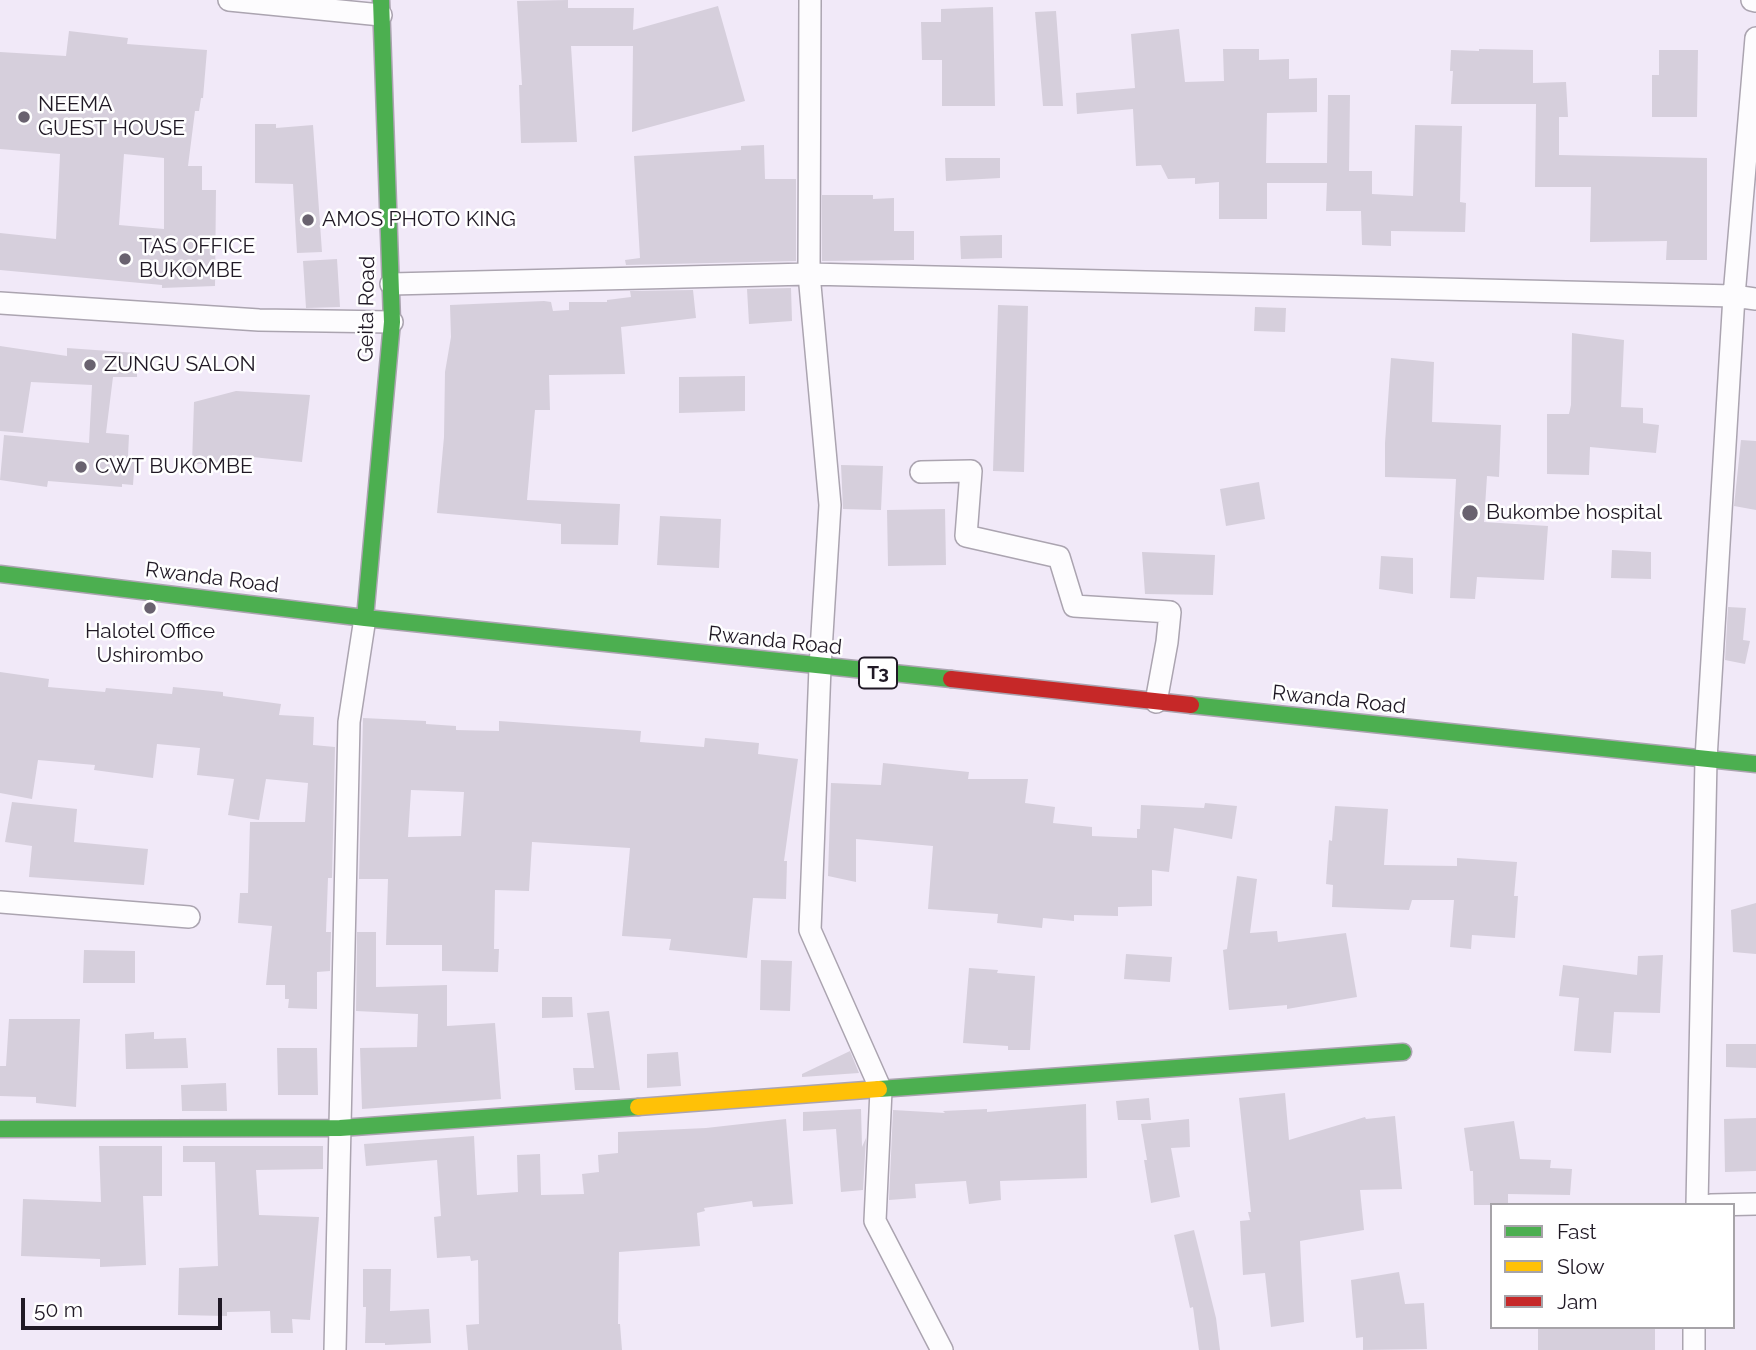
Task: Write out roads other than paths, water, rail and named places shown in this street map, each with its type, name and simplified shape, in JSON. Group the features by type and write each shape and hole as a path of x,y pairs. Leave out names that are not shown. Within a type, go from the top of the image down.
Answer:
{"main road":[{"name":"Geita Road","path":"365,618 392,322 381,8"},
{"name":"Rwanda Road","path":"0,574 365,618 1756,764"},
{"path":"0,1129 340,1128 1403,1052"}],"street":[{"path":"229,0 381,8"},
{"path":"810,0 809,274 830,505 820,667 810,930 881,1090 874,1221 942,1350"},
{"path":"1697,1203 1706,759 1734,296 1756,38"},
{"path":"391,284 809,274 1734,296 1756,299"},
{"path":"0,303 259,320 392,322"},
{"path":"921,472 971,471 966,536 1059,557 1073,606 1170,612 1156,702"},
{"path":"335,1350 349,722 365,618"},
{"path":"0,902 190,916"},
{"path":"1735,1204 1756,1204"},
{"path":"1694,1350 1695,1329"}],"place":[{"name":"NEEMA GUEST HOUSE","path":"24,117"},
{"name":"AMOS PHOTO KING","path":"308,220"},
{"name":"TAS OFFICE BUKOMBE","path":"125,259"},
{"name":"ZUNGU SALON","path":"90,365"},
{"name":"CWT BUKOMBE","path":"81,467"},
{"name":"Bukombe hospital","path":"1470,513"},
{"name":"Halotel Office Ushirombo","path":"150,608"}]}
